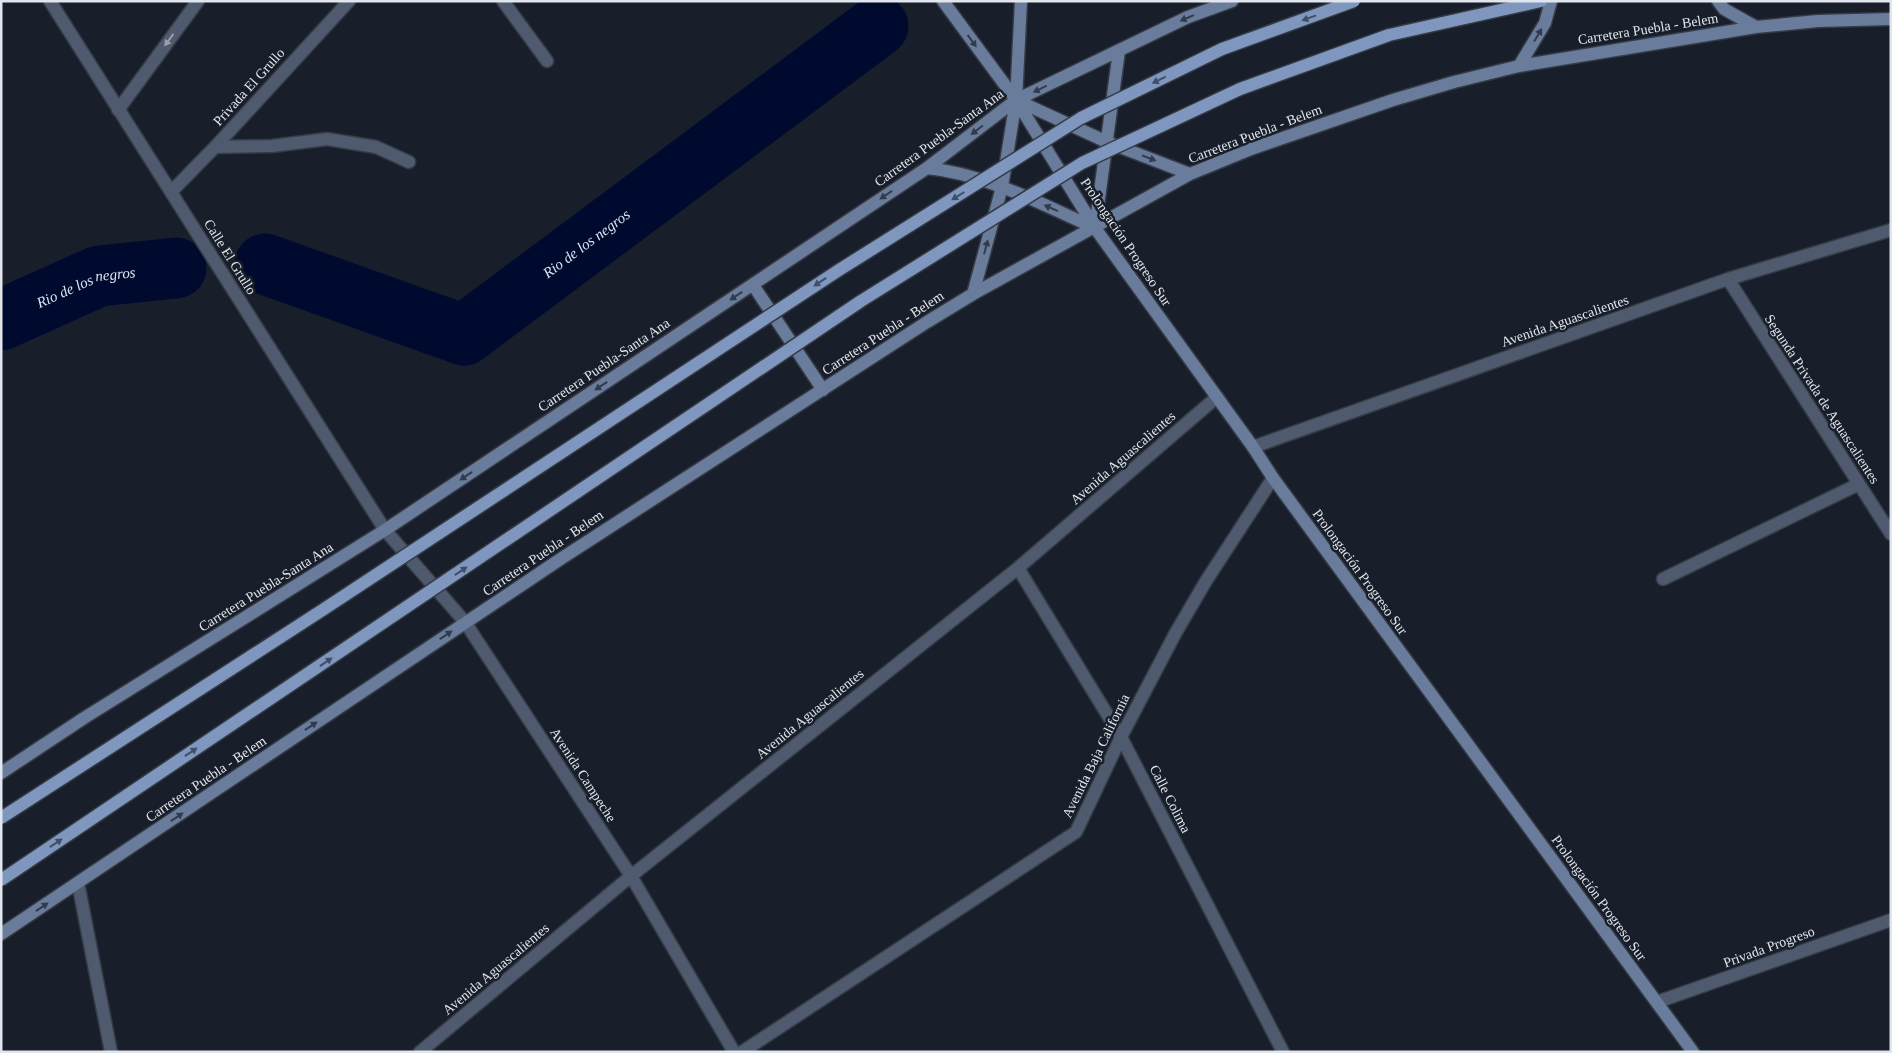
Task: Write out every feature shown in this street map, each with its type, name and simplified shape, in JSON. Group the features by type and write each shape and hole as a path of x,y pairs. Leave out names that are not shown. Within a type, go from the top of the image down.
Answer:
{"main road":[{"path":"1,818 324,609 839,270 1081,118 1222,49 1354,1"},
{"path":"1,880 861,301 1082,163 1240,90 1389,35 1541,1"}],"street":[{"name":"Calle El Grullo","path":"50,1 385,530"},
{"path":"118,110 198,1"},
{"name":"Privada El Grullo","path":"171,192 215,147 348,1"},
{"path":"503,1 547,61"},
{"name":"Prolongación Progreso Sur","path":"943,1 1016,100 1095,228 1253,447 1273,478 1693,1052"},
{"path":"973,294 1002,187 1016,100 1021,1"},
{"name":"Carretera Puebla-Santa Ana","path":"1,773 84,718 385,530 927,168 1016,100 1188,17 1232,1"},
{"path":"1519,66 1545,23 1551,1"},
{"path":"1718,1 1724,9 1756,27"},
{"name":"Carretera Puebla - Belem","path":"1,934 465,622 927,322 973,294 1190,174 1251,149 1393,100 1519,66 1756,27 1818,20 1891,18"},
{"path":"927,168 948,170 1002,187 1095,228 1120,51"},
{"path":"1016,100 1107,142 1190,174"},
{"path":"215,147 272,146 327,139 376,147 409,162"},
{"name":"Avenida Aguascalientes","path":"1253,447 1728,279 1891,230"},
{"name":"Segunda Privada de Aguascalientes","path":"1728,279 1891,534"},
{"path":"753,285 823,390"},
{"name":"Avenida Aguascalientes","path":"420,1052 631,876 1018,568 1217,397"},
{"name":"Avenida Baja California","path":"742,1052 1076,832 1152,676 1202,588 1273,478"},
{"path":"1662,579 1859,484"},
{"name":"Avenida Campeche","path":"385,530 465,622 631,876 734,1052"},
{"name":"Calle Colima","path":"1018,568 1121,737 1283,1052"},
{"path":"78,883 110,1052"},
{"name":"Privada Progreso","path":"1657,1002 1891,920"}],"waterway":[{"name":"Rio de los negros","path":"265,264 464,335 878,26"},
{"name":"Rio de los negros","path":"1,320 99,276 176,268"}]}
